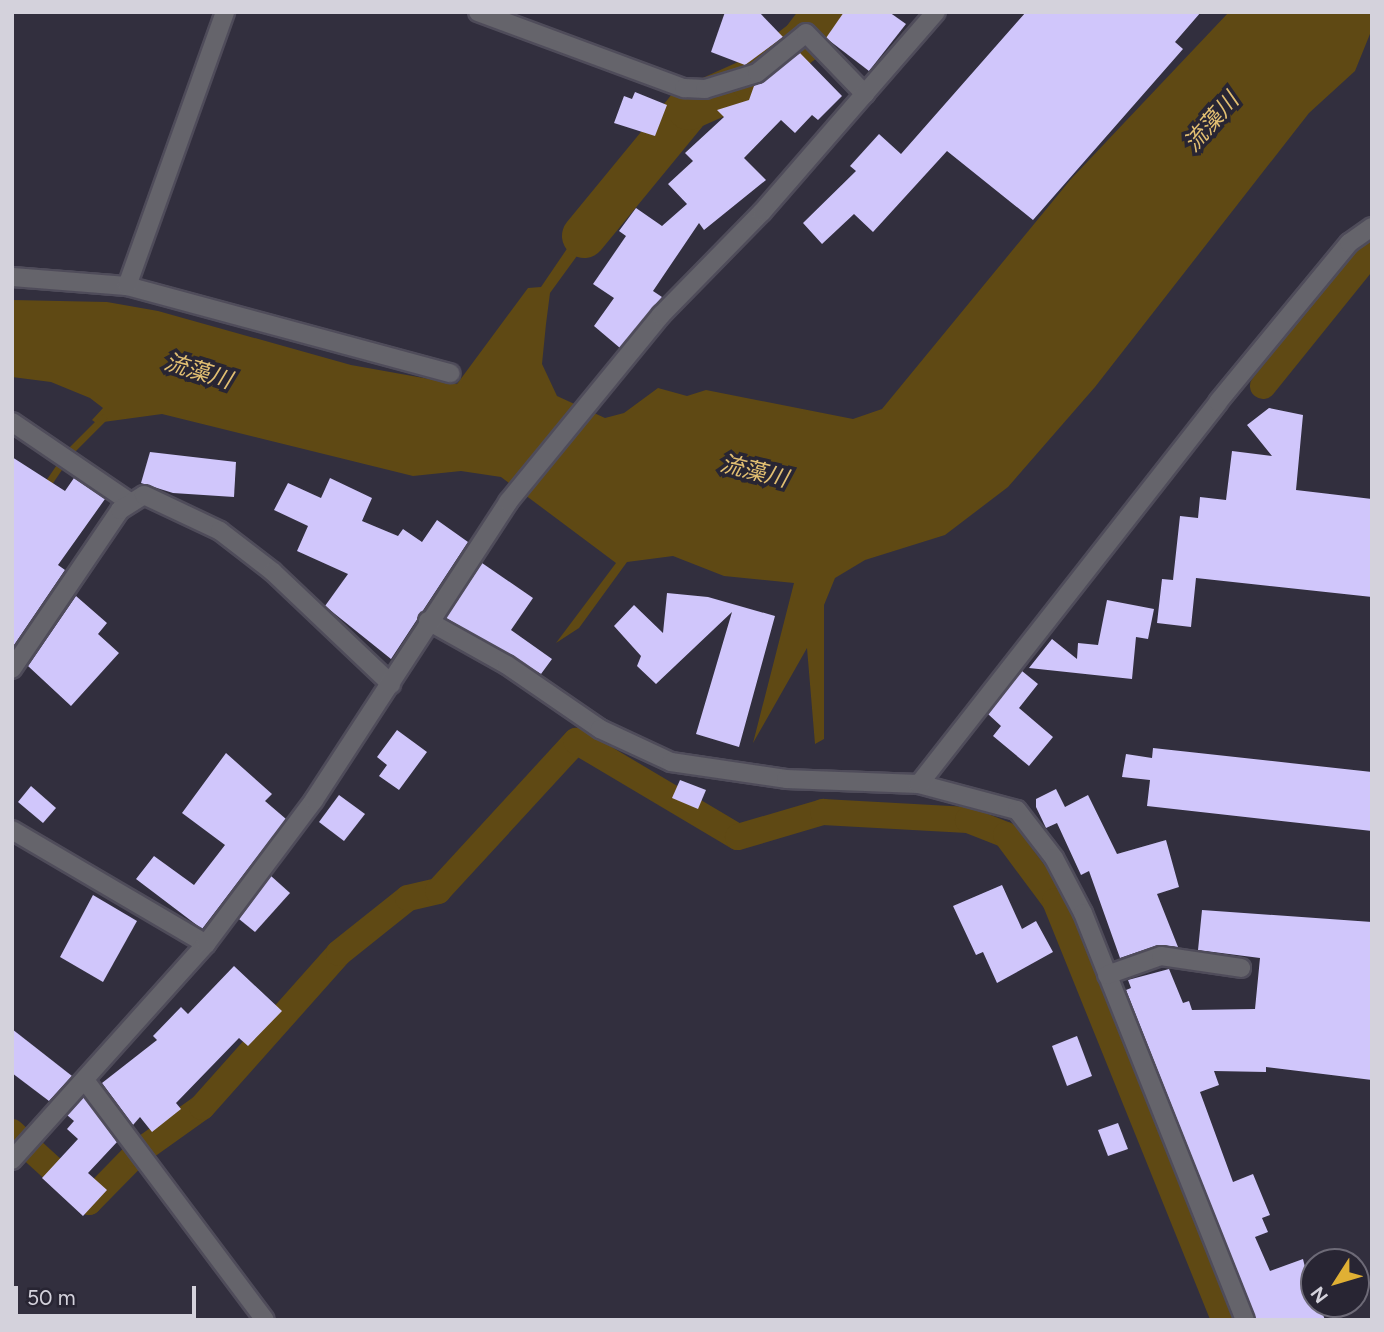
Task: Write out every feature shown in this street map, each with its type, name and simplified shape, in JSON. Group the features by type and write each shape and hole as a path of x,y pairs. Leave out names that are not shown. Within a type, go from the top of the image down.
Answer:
{"street":[{"path":"127,286 225,12"},
{"path":"478,12 694,88 757,73 812,39 865,94"},
{"path":"12,1160 87,1083 206,944 391,684 428,621 508,502 661,315 762,212 936,12"},
{"path":"919,784 1218,402 1349,243 1372,228"},
{"path":"12,278 127,286 450,373"},
{"path":"12,422 131,503"},
{"path":"12,669 120,510 144,495 220,531 273,572 391,684"},
{"path":"428,621 507,665 600,730 671,762 786,779 919,784 1007,805 1034,828 1083,914 1245,1320"},
{"path":"12,830 206,944"},
{"path":"1107,975 1161,956 1241,968"},
{"path":"87,1083 150,1161 265,1320"}],"water":[{"name":"流藻川","path":"1229,12 1372,12 1372,29 1355,71 1309,113 1095,387 1008,487 945,535 865,560 835,578 824,605 824,739 815,744 807,648 753,743 794,583 724,576 673,556 627,562 579,628 556,643 616,563 501,477 461,471 413,476 162,414 96,423 92,420 103,408 90,398 51,382 12,377 12,300 107,302 158,311 351,365 457,384 528,288 541,287 577,234 590,238 550,293 546,324 542,364 557,396 605,418 624,413 658,388 687,396 706,390 853,419 882,409 1071,179"}],"building":[{"path":"725,12 759,12 783,37 745,65 711,52"},
{"path":"844,12 889,12 906,24 869,71 826,38"},
{"path":"1026,12 1201,12 1175,42 1183,49 1033,220 947,151 873,232 854,214 822,244 803,223 856,171 850,166 879,134 901,154"},
{"path":"800,53 842,96 818,120 812,115 795,133 781,120 744,158 766,180 704,230 699,223 653,291 662,297 620,348 594,326 614,298 593,284 626,236 619,231 636,208 662,226 687,204 668,184 693,161 685,153 724,117 717,110 749,100 754,86"},
{"path":"635,92 667,105 655,136 614,123 624,96 632,99"},
{"path":"1269,408 1303,415 1296,490 1372,499 1372,597 1196,578 1191,627 1157,623 1162,579 1173,580 1180,516 1198,518 1200,497 1226,500 1232,451 1272,456 1247,425"},
{"path":"150,452 236,462 234,497 173,493 141,483"},
{"path":"12,457 65,491 74,478 105,499 58,565 65,570 12,648"},
{"path":"330,478 372,498 362,521 398,536 403,529 422,542 437,520 468,542 391,659 325,606 348,574 297,551 308,526 274,510 288,483 321,498"},
{"path":"482,563 533,598 511,630 552,659 541,674 446,618"},
{"path":"667,593 708,597 775,616 739,747 696,734 732,612 656,684 637,666 641,656 614,626 634,605 663,633"},
{"path":"76,596 107,623 98,634 119,653 71,706 28,666"},
{"path":"1107,600 1154,609 1148,639 1136,637 1132,679 1029,668 1052,639 1077,659 1078,643 1098,645"},
{"path":"1022,671 1038,684 1019,708 1053,737 1029,766 993,736 1001,726 988,714"},
{"path":"397,730 427,752 399,790 379,776 387,765 377,757"},
{"path":"1153,748 1372,772 1372,831 1147,806 1150,780 1122,777 1126,754 1152,758"},
{"path":"226,753 272,794 265,801 286,819 202,929 136,879 154,856 194,885 225,845 182,813"},
{"path":"680,780 706,790 698,809 672,798"},
{"path":"31,786 56,808 43,823 18,802"},
{"path":"1056,789 1065,807 1088,795 1117,854 1166,840 1179,887 1157,894 1178,947 1158,945 1120,958 1089,871 1081,875 1057,823 1046,828 1036,807 1036,799"},
{"path":"339,795 365,814 344,841 319,822"},
{"path":"271,876 290,893 255,932 239,919"},
{"path":"1002,885 1022,929 1036,921 1053,952 997,983 983,952 976,955 953,906"},
{"path":"93,895 137,921 103,982 60,957"},
{"path":"1202,910 1372,922 1372,1080 1266,1067 1266,1072 1214,1071 1219,1085 1200,1092 1233,1182 1253,1174 1270,1215 1262,1218 1268,1232 1255,1237 1270,1271 1300,1260 1300,1318 1325,1320 1256,1320 1126,990 1131,988 1128,980 1169,969 1183,1003 1189,1001 1192,1010 1255,1009 1260,958 1198,950"},
{"path":"234,966 282,1011 248,1046 239,1038 176,1103 181,1109 152,1132 140,1117 133,1125 102,1083 157,1040 153,1036 181,1007 188,1014"},
{"path":"12,1029 72,1076 49,1101 12,1073"},
{"path":"1077,1036 1092,1076 1067,1086 1052,1046"},
{"path":"84,1097 117,1142 88,1173 107,1190 83,1216 42,1178 78,1139 67,1129 74,1121 67,1115"},
{"path":"1118,1123 1128,1149 1108,1156 1098,1130"}],"waterway":[{"path":"584,236 689,108 752,80 803,41 825,12"},
{"path":"1263,386 1372,251"},
{"path":"44,489 69,452 103,418"},
{"path":"12,1132 89,1202 136,1154 202,1107 339,953 408,898 438,891 576,741 738,837 823,812 968,820 1006,835 1055,901 1224,1320"}]}
